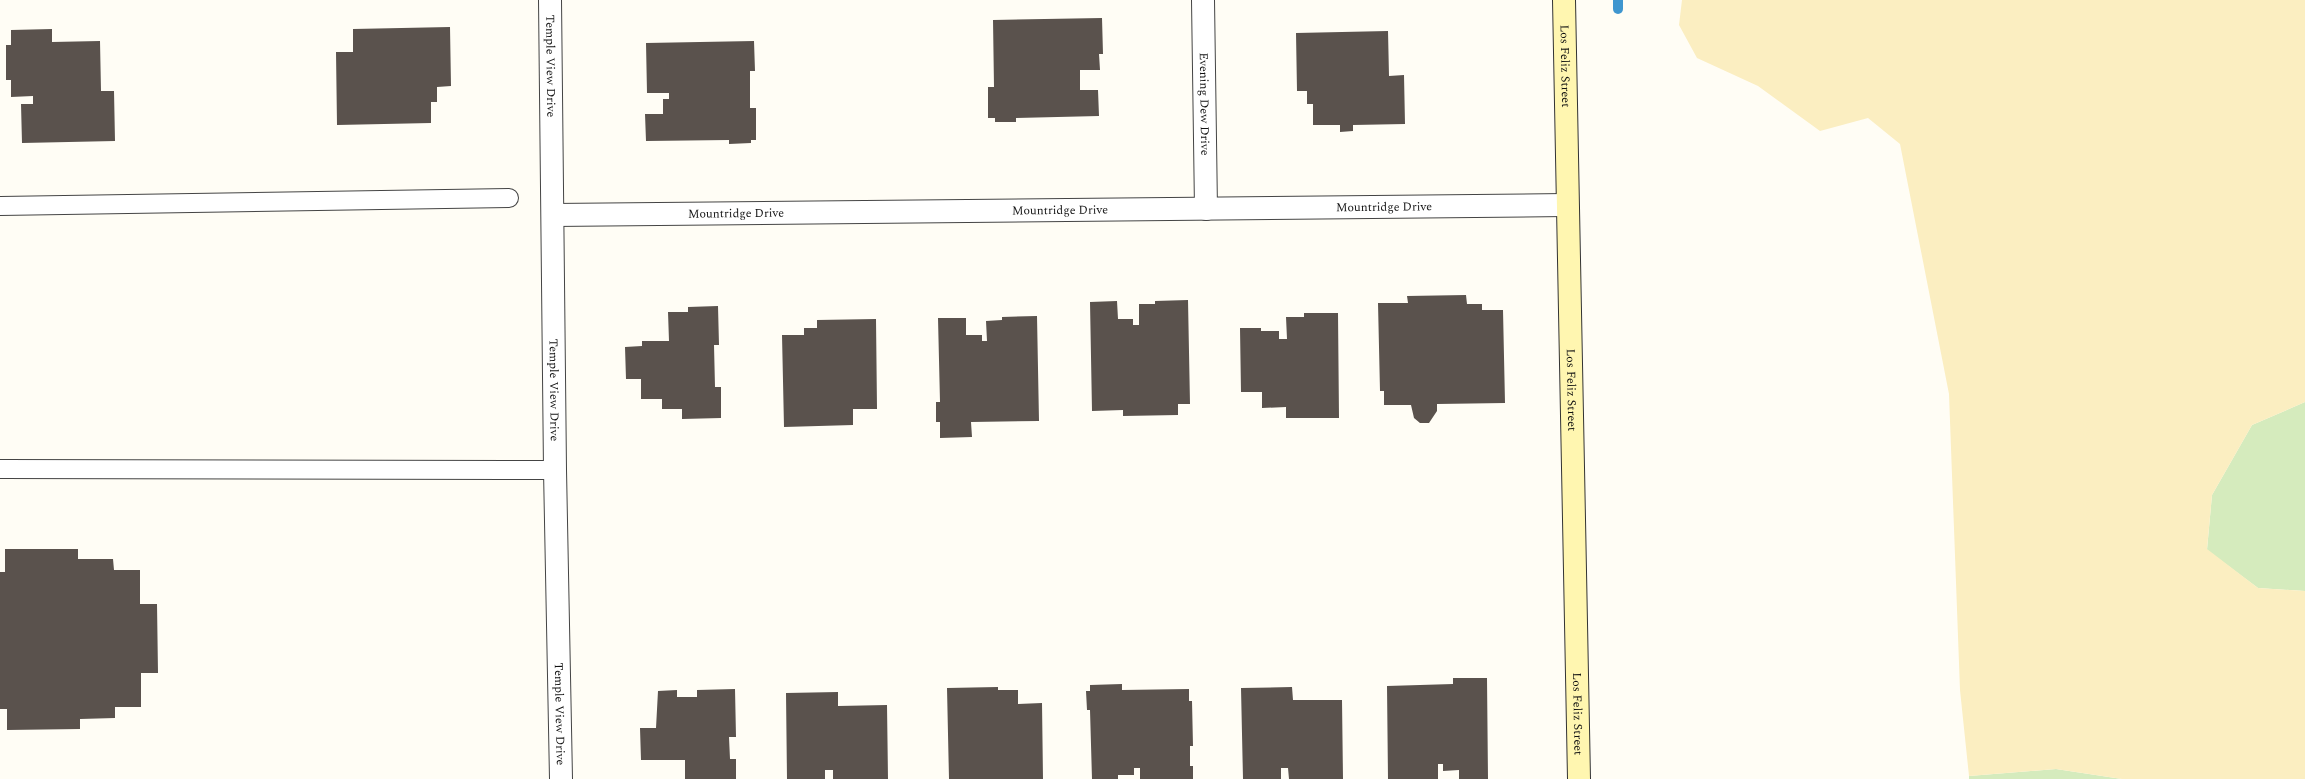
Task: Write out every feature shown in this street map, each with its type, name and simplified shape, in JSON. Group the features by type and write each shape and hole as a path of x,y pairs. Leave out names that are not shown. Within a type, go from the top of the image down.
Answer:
{"street":[{"name":"Temple View Drive","path":"550,0 554,470 561,779"},
{"name":"Evening Dew Drive","path":"1203,0 1206,209"},
{"name":"Los Feliz Street","path":"1564,0 1566,205 1579,779"},
{"name":"Mountridge Drive","path":"553,215 1566,205"}],"lane":[{"path":"0,206 509,198"},
{"path":"0,469 554,470"}],"green space":[{"path":"2305,402 2305,591 2258,588 2207,550 2212,495 2252,425"},
{"path":"2056,769 2122,779 1969,779 1969,776"}],"sand":[{"path":"1682,0 2305,0 2305,402 2252,425 2212,495 2207,549 2258,588 2305,591 2305,779 2122,779 2056,769 1969,776 1960,690 1949,394 1900,144 1868,118 1820,131 1758,86 1697,58 1679,25"}],"building":[{"path":"1102,18 1103,54 1099,54 1100,70 1080,70 1080,90 1098,90 1099,116 1016,118 1016,122 995,122 995,118 988,118 988,87 994,87 993,20"},
{"path":"450,27 451,86 437,87 437,102 431,102 431,123 337,125 336,52 353,52 353,29"},
{"path":"52,29 52,42 100,41 101,91 114,91 115,141 22,143 21,104 33,104 33,96 11,97 11,80 6,80 6,45 11,45 11,30"},
{"path":"1388,31 1389,76 1404,75 1405,124 1353,125 1353,131 1340,132 1340,125 1313,125 1313,104 1307,104 1307,91 1297,91 1296,33"},
{"path":"754,41 755,71 750,71 750,108 756,108 756,140 751,140 751,143 729,144 729,140 646,141 645,114 663,114 663,99 669,99 669,93 647,93 646,43"},
{"path":"1466,295 1467,304 1482,304 1482,310 1503,310 1505,403 1437,404 1437,411 1429,423 1420,423 1414,418 1411,405 1384,405 1384,391 1380,391 1378,303 1408,303 1407,296"},
{"path":"1188,300 1190,404 1178,404 1178,415 1123,416 1123,410 1092,411 1090,302 1117,301 1118,319 1133,319 1133,325 1139,325 1139,304 1155,304 1155,301"},
{"path":"718,306 719,345 714,345 715,387 721,387 721,418 682,419 682,409 662,409 662,399 641,399 641,379 626,379 625,347 642,346 642,341 669,341 668,312 688,312 688,307"},
{"path":"1304,313 1338,313 1339,418 1286,418 1286,407 1262,408 1262,392 1241,392 1240,328 1261,328 1261,331 1279,331 1279,339 1287,339 1286,317 1304,317"},
{"path":"1037,316 1039,421 971,422 972,437 940,438 940,422 936,422 936,402 940,402 938,318 966,318 966,335 982,335 982,341 987,341 986,321 1002,320 1002,317"},
{"path":"876,319 877,409 853,409 853,425 784,427 782,335 804,335 804,328 817,328 817,320"},
{"path":"5,549 78,549 78,559 113,559 114,570 140,570 140,604 157,604 158,673 141,673 141,707 115,707 115,718 80,719 80,729 7,730 7,709 0,709 0,572 5,572"},
{"path":"1453,678 1487,678 1488,779 1459,779 1459,770 1443,771 1443,764 1438,764 1438,779 1388,779 1387,686 1453,684"},
{"path":"1122,684 1122,690 1189,689 1189,701 1192,701 1193,746 1190,746 1190,766 1193,766 1193,779 1140,779 1140,768 1134,768 1134,775 1118,775 1118,779 1092,779 1090,710 1087,710 1086,691 1090,691 1090,685"},
{"path":"998,687 998,690 1018,690 1018,704 1042,703 1043,779 949,779 947,688"},
{"path":"1292,687 1293,700 1342,700 1343,779 1289,779 1288,768 1281,768 1281,779 1243,779 1241,688"},
{"path":"735,689 736,737 729,737 730,759 736,759 736,779 685,779 685,760 641,760 640,728 656,728 658,691 677,690 677,697 697,697 697,690"},
{"path":"838,692 838,706 887,705 888,779 833,779 833,770 825,770 825,779 787,779 786,693"}],"waterway":[{"path":"1618,0 1618,9"}]}
